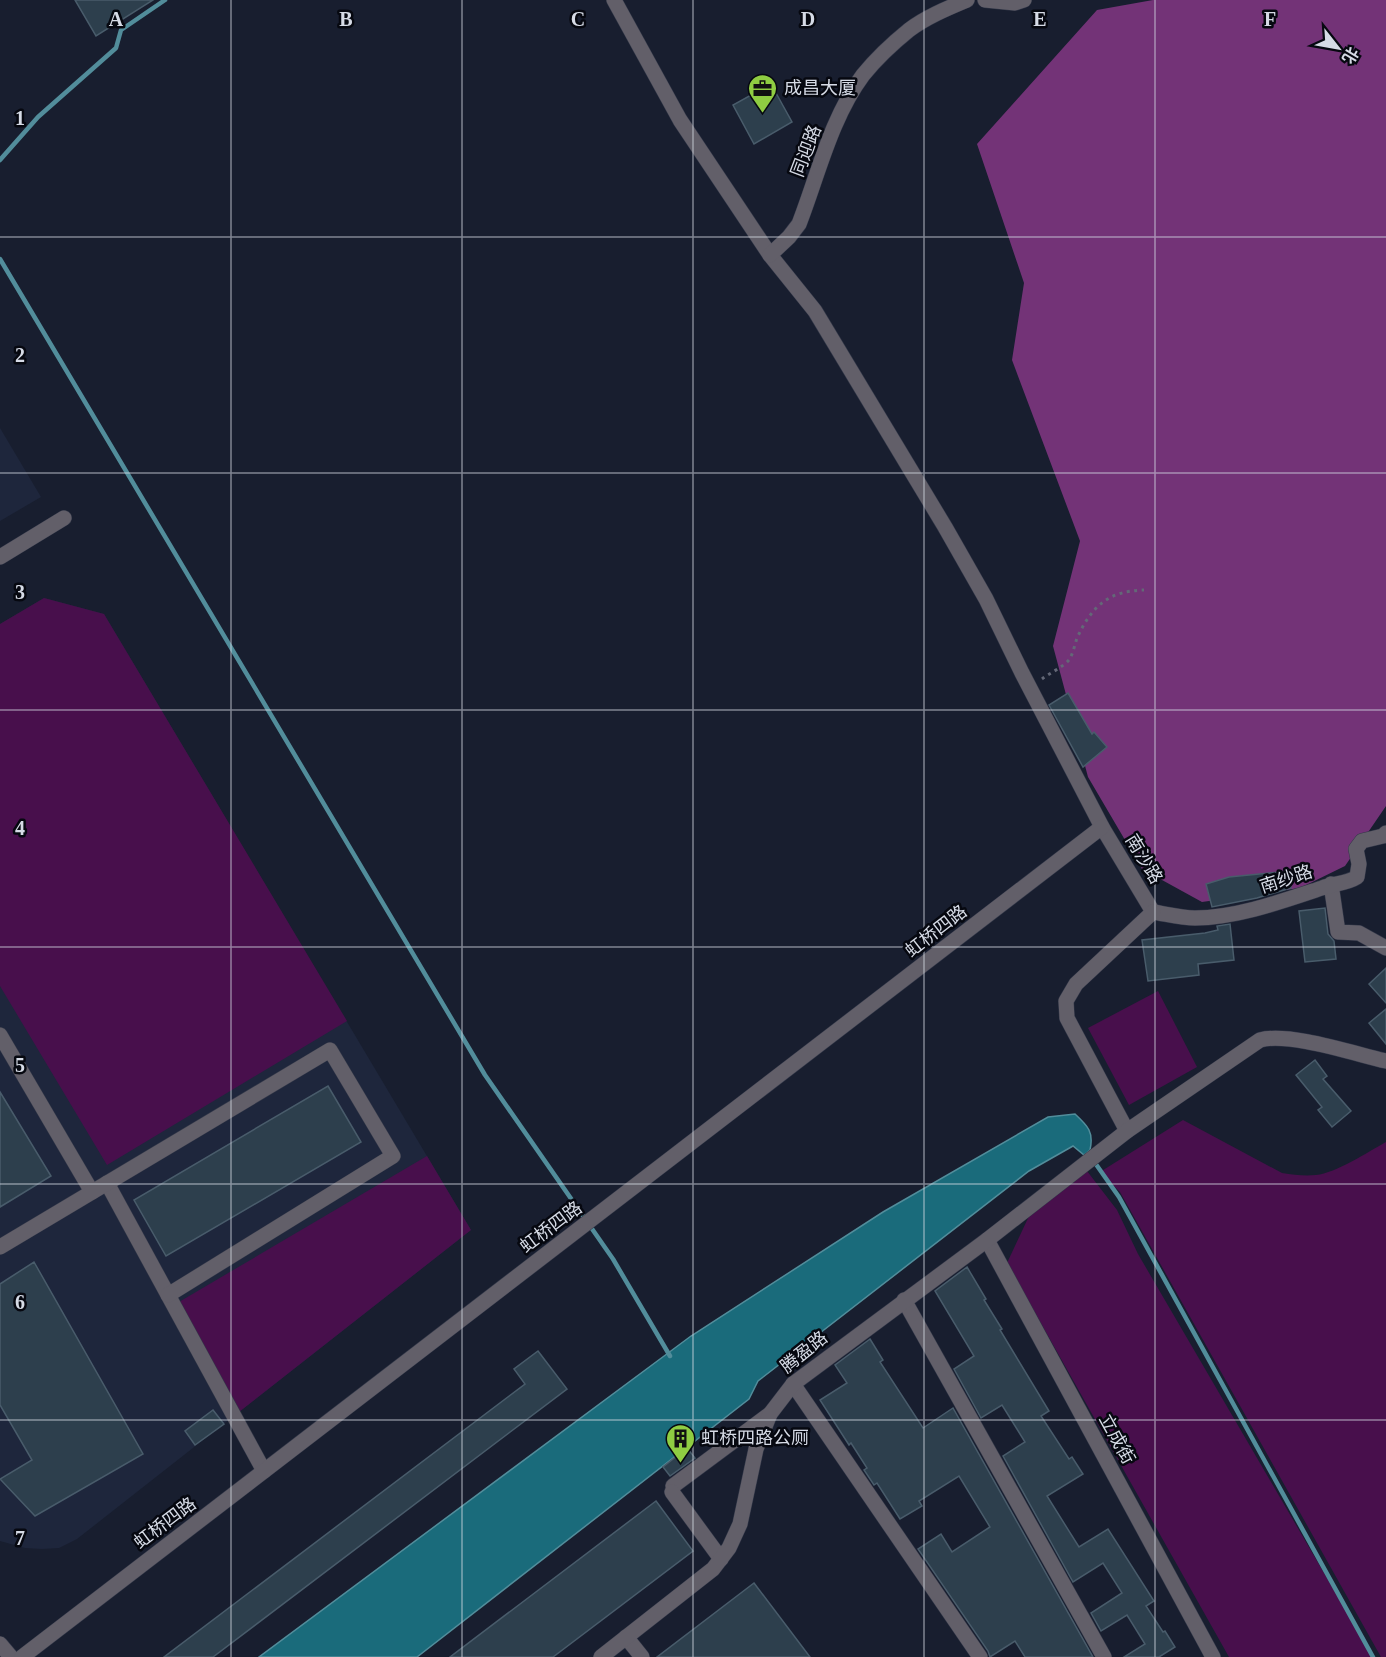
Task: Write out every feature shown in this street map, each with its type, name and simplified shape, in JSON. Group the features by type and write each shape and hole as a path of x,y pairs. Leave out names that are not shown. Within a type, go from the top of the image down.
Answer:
{"street":[{"name":"南沙路","path":"614,0 680,120 770,255 815,311 861,386 986,599 1102,827 1153,912"},
{"name":"同迎路","path":"770,255 799,224 844,107 863,75 911,29 967,0"},
{"path":"985,0 1016,3 1024,0"},
{"path":"0,557 63,518"},
{"name":"虹桥四路","path":"22,1657 1102,827"},
{"path":"1331,884 1348,883 1357,877 1359,864 1356,849 1362,841 1383,836 1386,833"},
{"name":"南纱路","path":"1153,912 1195,918 1245,911 1281,902 1331,884 1338,932 1359,933 1386,948"},
{"path":"1127,1131 1066,1018 1066,1001 1077,984 1153,912"},
{"path":"0,1035 92,1192"},
{"name":"腾盈路","path":"601,1657 713,1569 729,1548 740,1524 756,1449 770,1414 793,1384 987,1240 1127,1131 1252,1044 1269,1037 1288,1038 1386,1061"},
{"path":"0,1246 330,1050 393,1156 168,1295"},
{"path":"107,1183 264,1471"},
{"name":"立成街","path":"987,1240 1213,1657"},
{"path":"904,1300 1104,1657"},
{"path":"793,1384 980,1657"},
{"path":"721,1559 673,1489 770,1414"},
{"path":"626,1637 642,1657"},
{"path":"0,1644 11,1657"}],"path":[{"path":"1030,688 1069,660 1090,614 1102,601 1129,590 1144,590"}],"shaded area":[{"path":"1153,0 1386,0 1386,806 1345,866 1300,888 1202,902 1142,869 1088,777 1053,646 1080,541 1012,360 1024,283 977,144 1097,10"},
{"path":"0,428 41,497 0,521"},
{"path":"44,598 104,614 471,1230 77,1539 59,1548 42,1549 25,1548 0,1541 0,624"},
{"path":"44,598 104,614 347,1021 107,1165 0,986 0,624"},
{"path":"1158,991 1197,1067 1129,1105 1088,1028"},
{"path":"1075,1114 1087,1126 1091,1138 1090,1150 1084,1155 1073,1146 1029,1171 758,1381 749,1399 417,1657 259,1657 691,1336 883,1212 1048,1117"},
{"path":"1183,1120 1282,1173 1295,1175 1316,1175 1333,1170 1352,1162 1386,1142 1386,1657 1381,1657 1120,1192 1100,1172"},
{"path":"427,1156 471,1230 239,1412 179,1302"},
{"path":"1087,1171 1117,1210 1138,1254 1373,1657 1229,1657 1007,1263 1030,1214"}],"building":[{"path":"75,0 153,0 96,36"},
{"path":"771,84 792,122 754,144 733,105"},
{"path":"1068,693 1092,734 1094,732 1107,747 1083,767 1049,705"},
{"path":"1289,871 1291,888 1212,907 1206,884 1229,877"},
{"path":"1325,908 1328,934 1334,941 1336,959 1305,962 1299,911"},
{"path":"1230,924 1234,960 1198,964 1199,975 1148,981 1142,940 1205,933 1218,930 1217,926"},
{"path":"1386,968 1386,1003 1369,984"},
{"path":"1386,1009 1386,1044 1369,1023"},
{"path":"1315,1060 1327,1076 1323,1079 1351,1111 1332,1127 1318,1110 1322,1107 1296,1075"},
{"path":"328,1086 361,1142 166,1256 134,1200"},
{"path":"0,1092 51,1176 0,1207"},
{"path":"34,1262 143,1454 35,1516 0,1479 32,1460 0,1405 0,1284"},
{"path":"967,1267 1002,1329 1000,1330 1049,1411 1041,1416 1069,1459 1072,1457 1083,1474 1047,1496 1079,1547 1108,1529 1154,1601 1146,1606 1175,1647 1159,1657 1124,1657 1145,1644 1127,1615 1101,1631 1091,1613 1122,1593 1103,1563 1073,1582 1003,1456 1025,1442 1002,1405 981,1418 954,1369 974,1356 935,1291"},
{"path":"870,1339 883,1360 880,1362 923,1428 953,1408 1093,1657 1025,1657 1015,1641 990,1657 918,1549 941,1534 952,1552 990,1527 959,1476 919,1501 922,1506 900,1519 877,1483 874,1485 864,1470 867,1468 820,1400 847,1383 835,1365"},
{"path":"538,1351 567,1389 213,1657 164,1657 525,1384 514,1369"},
{"path":"213,1410 224,1424 195,1445 185,1431"},
{"name":"虹桥四路公厕","path":"687,1448 695,1458 670,1476 663,1467"},
{"path":"656,1501 693,1551 553,1657 450,1657"},
{"path":"754,1583 810,1657 657,1657"}],"waterway":[{"path":"0,160 38,117 116,48 121,30 165,0"},
{"path":"0,259 485,1075 613,1259 670,1356"},
{"path":"1093,1160 1119,1197 1373,1657"}],"place":[{"name":"成昌大厦","path":"763,114"},
{"name":"虹桥四路公厕","path":"680,1464"}]}
